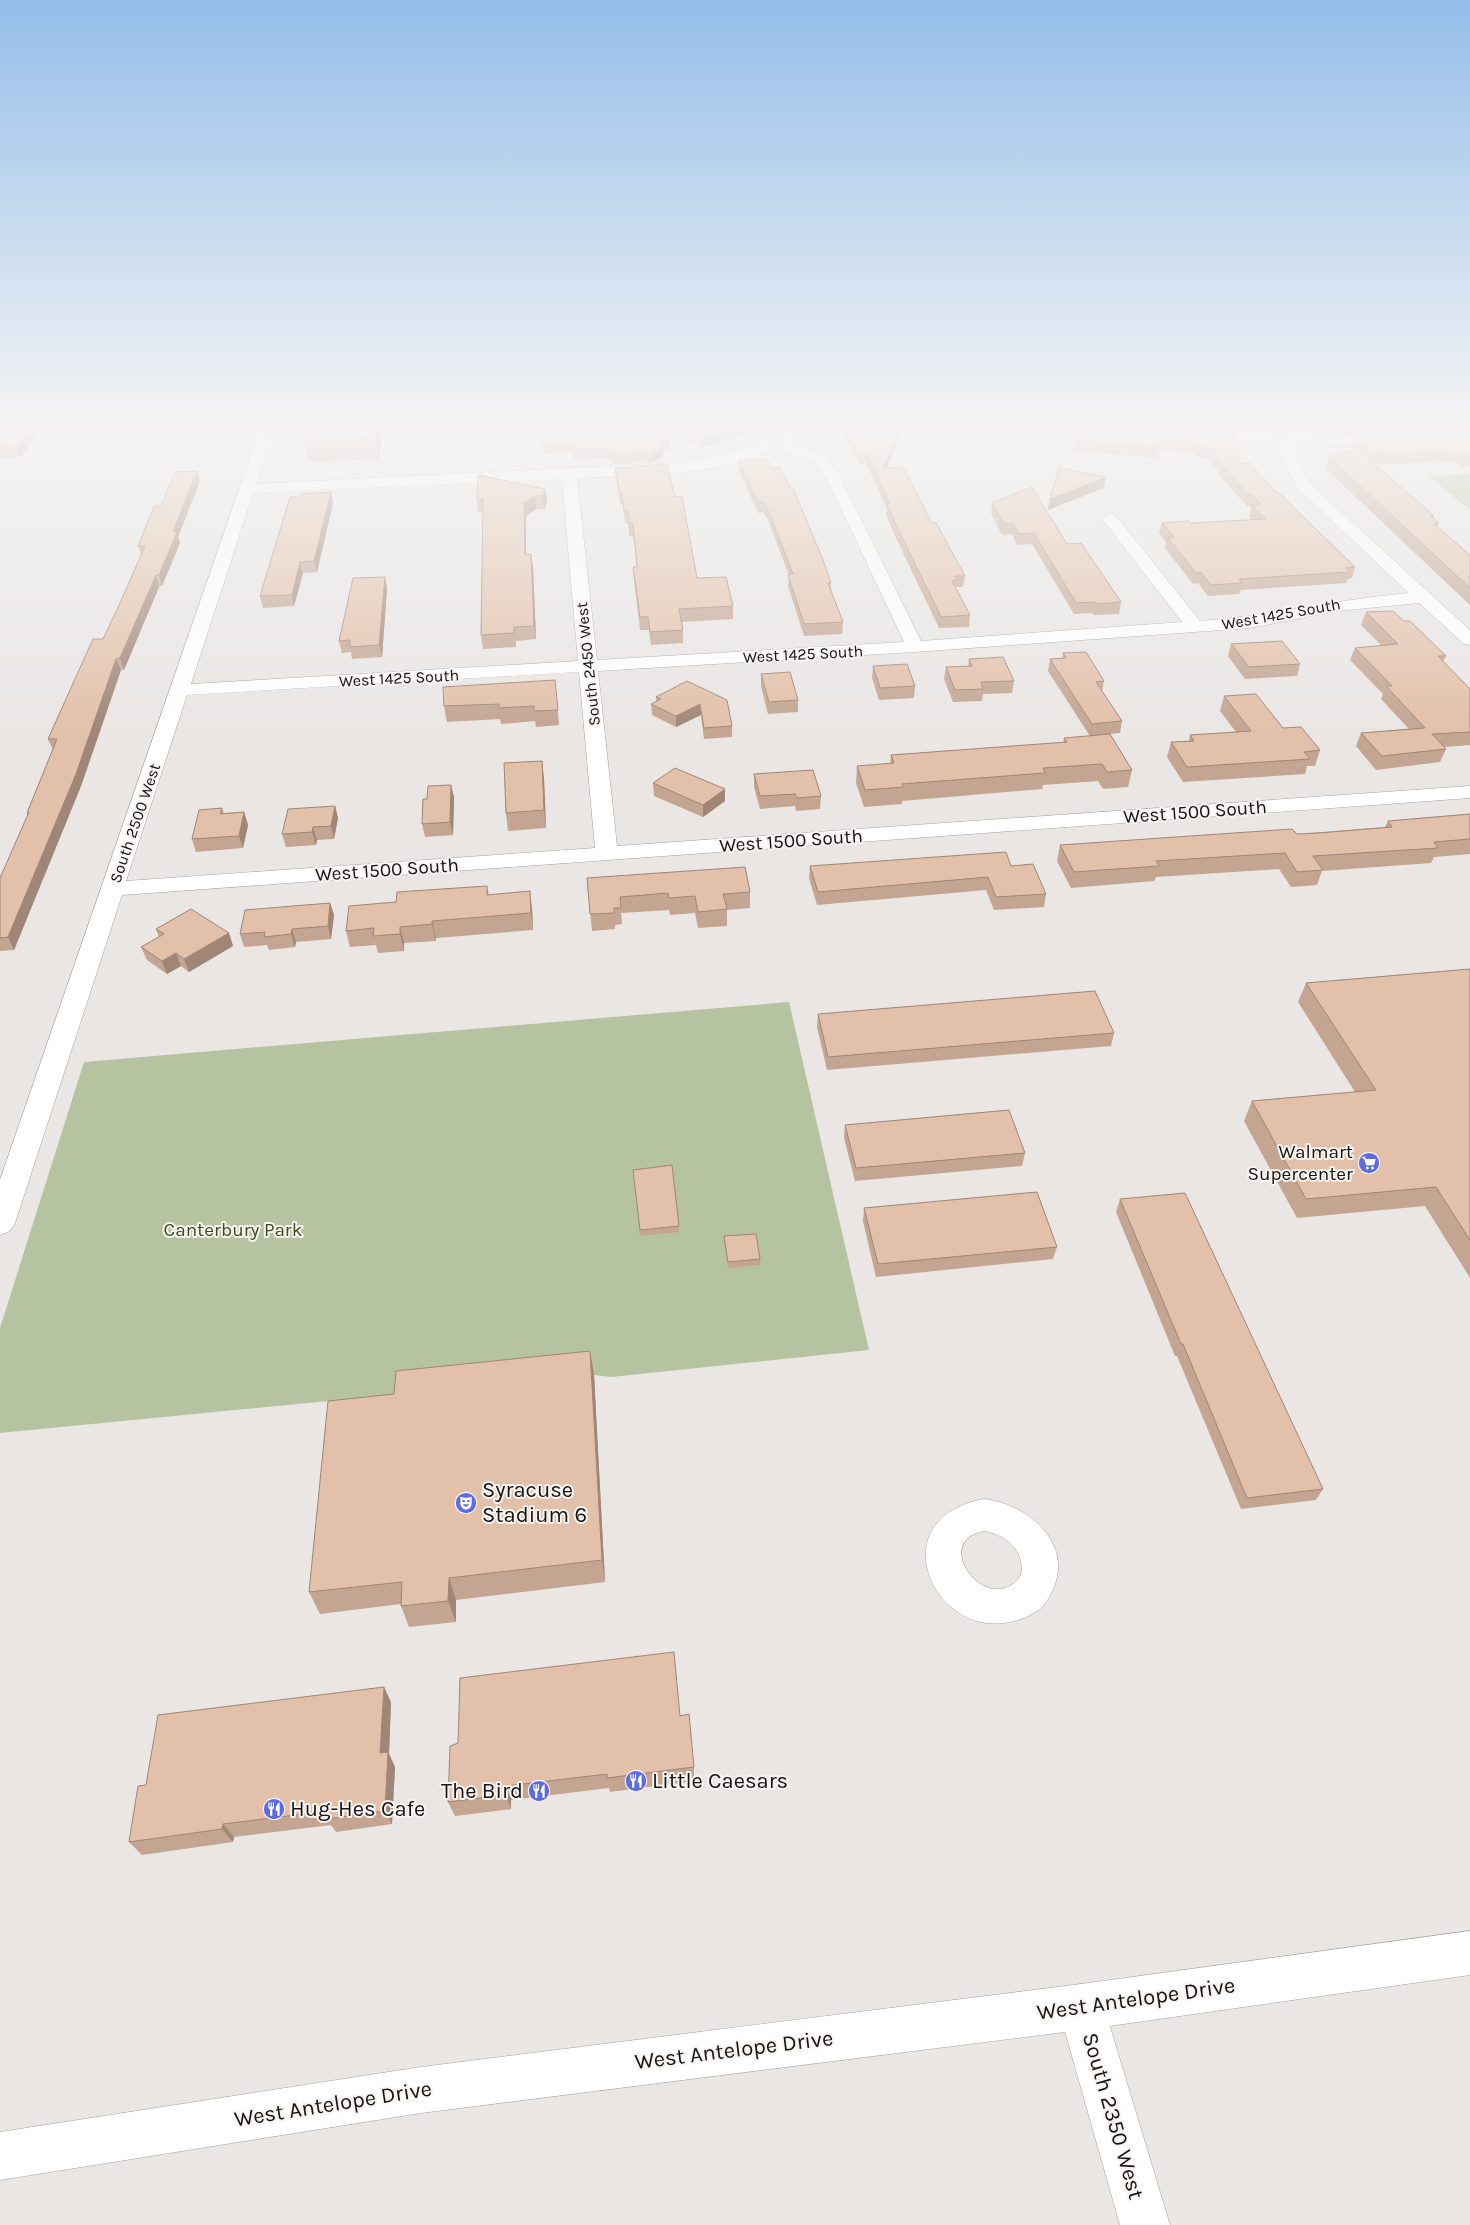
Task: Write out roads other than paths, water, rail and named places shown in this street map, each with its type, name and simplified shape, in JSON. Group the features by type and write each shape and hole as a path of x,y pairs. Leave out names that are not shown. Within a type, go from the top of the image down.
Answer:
{"street":[{"name":"South 2500 West","path":"0,1223 234,527"},
{"name":"South 2450 West","path":"574,527 607,854"},
{"path":"857,527 915,648"},
{"path":"1116,527 1195,627"},
{"path":"1348,527 1470,640"},
{"name":"West 1425 South","path":"179,690 915,648 1250,623 1295,611 1341,604 1424,597"},
{"name":"West 1500 South","path":"112,889 1470,792"},
{"name":"West Antelope Drive","path":"0,2156 421,2090 1081,2007 1470,1953"},
{"name":"South 2350 West","path":"1081,2007 1145,2225"}],"place":[{"name":"Walmart Supercenter","path":"1369,1163"},
{"name":"Syracuse Stadium 6","path":"466,1503"},
{"name":"Little Caesars","path":"636,1781"},
{"name":"The Bird","path":"539,1791"},
{"name":"Hug-Hes Cafe","path":"274,1809"}],"park label":[{"name":"Canterbury Park","path":"233,1230"}]}
